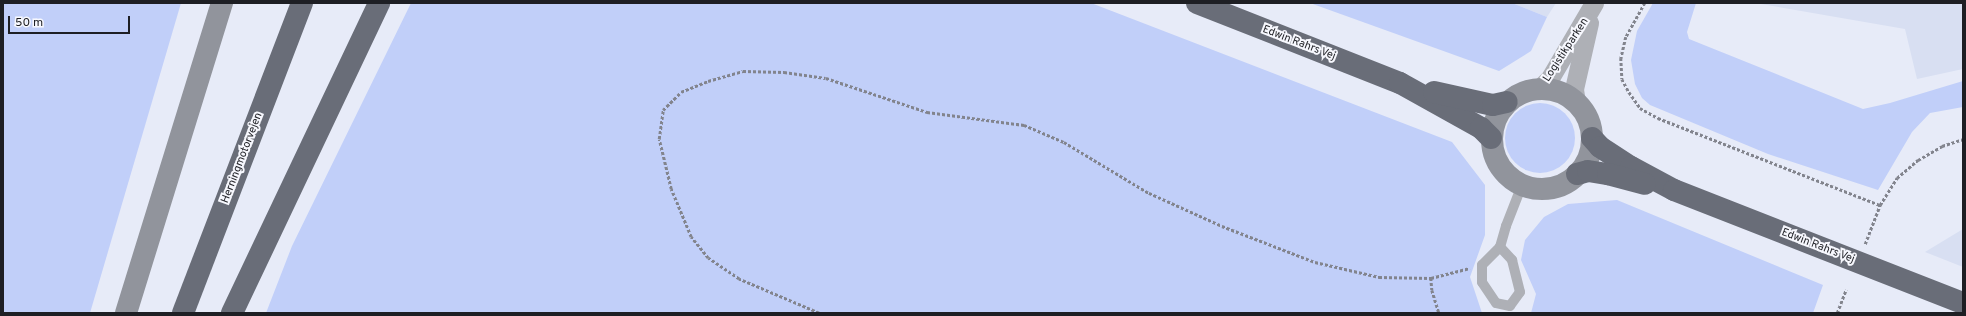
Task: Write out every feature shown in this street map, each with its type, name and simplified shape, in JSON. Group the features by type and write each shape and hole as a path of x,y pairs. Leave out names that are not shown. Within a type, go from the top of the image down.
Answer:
{"highway":[{"name":"Herningmotorvejen","path":"183,313 302,3"},
{"path":"232,313 380,3"},
{"name":"Edwin Rahrs Vej","path":"1197,3 1400,83"},
{"path":"1400,83 1493,105 1507,102"},
{"path":"1400,83 1475,124 1491,138"},
{"path":"1592,138 1600,147 1631,167 1674,190"},
{"path":"1577,174 1588,171 1608,174 1674,190"},
{"name":"Edwin Rahrs Vej","path":"1674,190 1963,303"}],"street":[{"path":"126,313 222,3"},
{"name":"Logistikparken","path":"1540,88 1550,78 1592,7"},
{"name":"Logistikparken","path":"1576,102 1574,89 1592,7"},
{"path":"1540,88 1559,92 1576,102 1587,119 1592,138 1588,157 1577,174 1563,184 1547,188 1522,185 1506,174 1500,166 1492,148 1491,138 1496,119 1507,102 1522,93 1540,88"}],"lane":[{"path":"1500,247 1512,260 1520,292 1510,306 1496,303 1482,282 1482,265 1500,247 1522,185"}],"path":[{"path":"1645,3 1626,37 1621,58 1622,79 1640,108 1658,118 1880,205"},
{"path":"819,313 739,279 708,258 691,237 671,189 659,139 663,110 680,92 708,81 743,71 784,72 826,78 927,112 1024,125 1064,142 1149,193 1222,226 1308,259 1379,277 1431,278 1482,265"},
{"path":"1865,244 1880,205 1898,178 1918,160 1942,146 1963,139"},
{"path":"1431,278 1432,290 1439,313"},
{"path":"1837,313 1846,290"}],"shaded area":[{"path":"3,3 181,3 90,313 3,313"},
{"path":"411,3 1091,3 1452,142 1485,185 1485,235 1470,277 1482,313 266,313 292,246"},
{"path":"1310,3 1512,3 1547,17 1531,51 1499,71"},
{"path":"1512,3 1556,3 1547,17"},
{"path":"1653,3 1696,3 1687,32 1689,39 1863,109 1890,103 1963,81 1963,107 1930,113 1912,132 1878,190 1768,154 1650,105 1642,98 1635,84 1631,60 1637,31"},
{"path":"1755,3 1963,3 1963,69 1917,79 1905,29"},
{"path":"1540,103 1553,106 1565,113 1572,125 1575,138 1572,151 1565,163 1553,170 1540,173 1527,170 1515,163 1508,151 1505,138 1508,125 1515,113 1527,106"},
{"path":"1617,200 1823,285 1813,313 1531,313 1536,294 1521,260 1525,240 1544,217 1568,204"},
{"path":"1963,229 1963,267 1925,252"}]}
